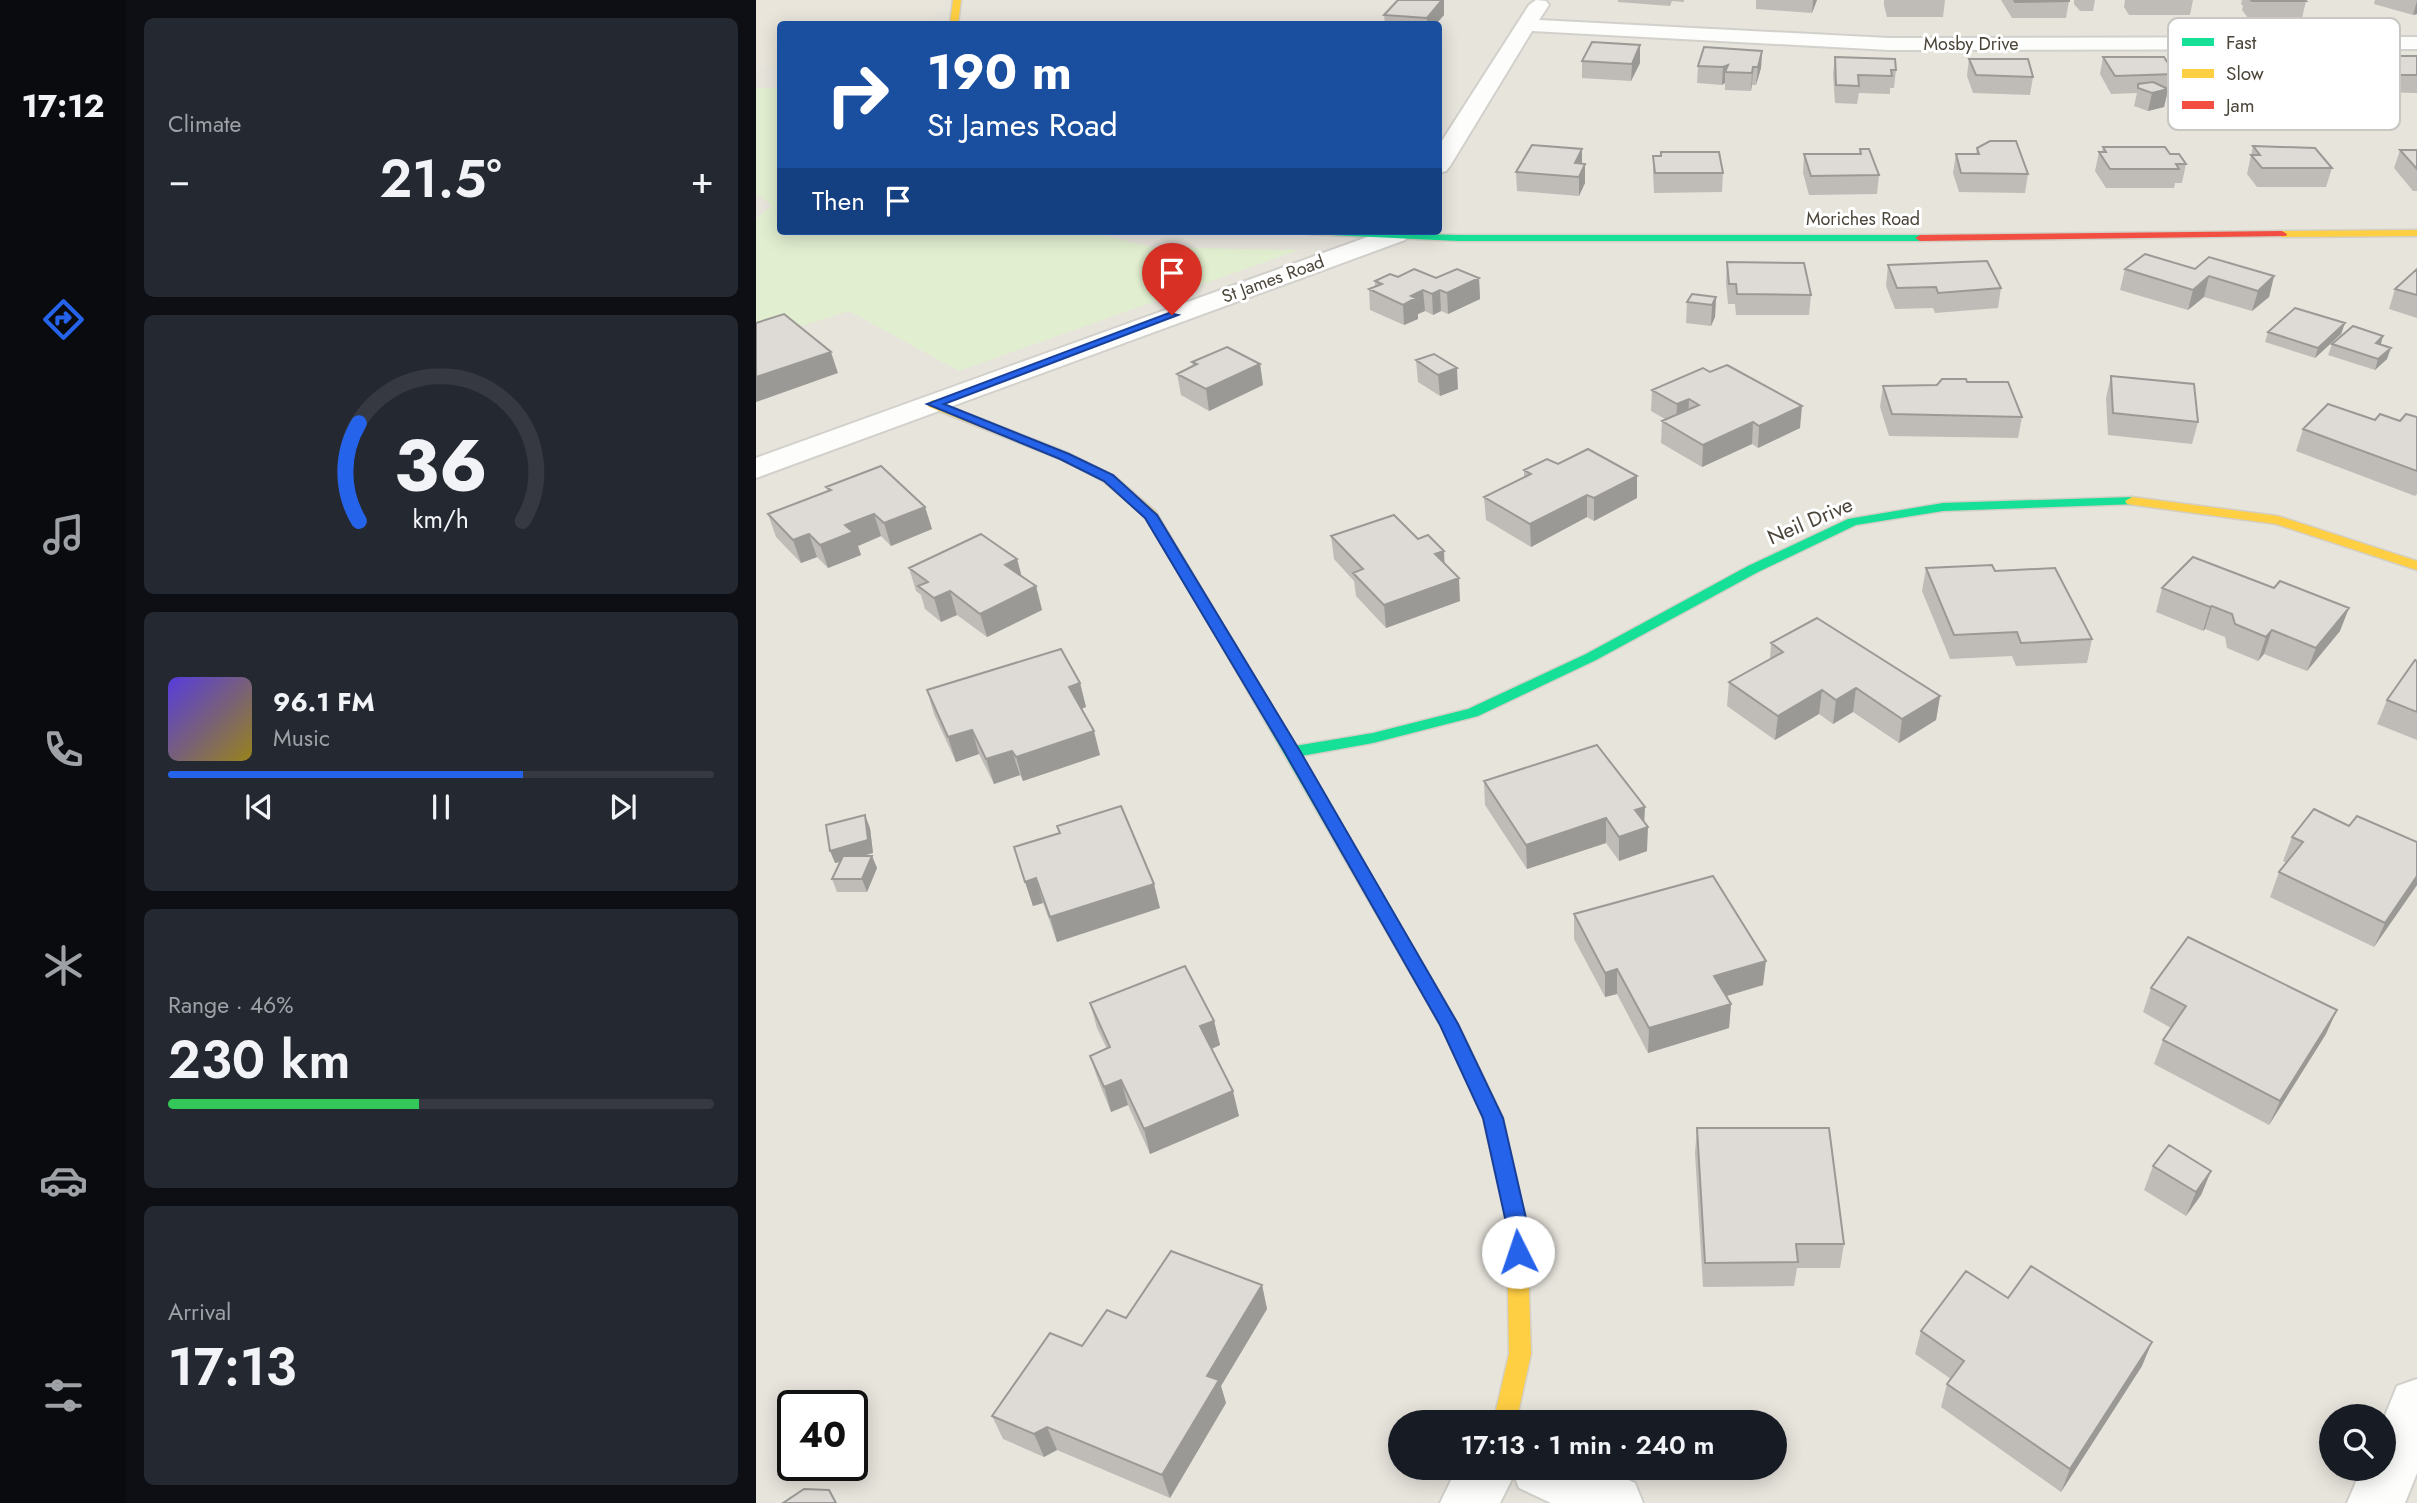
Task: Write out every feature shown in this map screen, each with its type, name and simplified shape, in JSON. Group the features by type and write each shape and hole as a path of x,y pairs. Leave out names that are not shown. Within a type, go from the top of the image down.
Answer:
{"street":[{"path":"954,21 957,0"},
{"path":"1442,160 1542,0"},
{"name":"Mosby Drive","path":"1526,25 1889,44 2168,43"},
{"name":"Moriches Road","path":"1421,235 1458,238 1797,239 2417,233"},
{"name":"St James Road","path":"756,469 1392,235"},
{"path":"933,404 1064,456 1108,478 1151,515 1292,751 1449,1024 1493,1118 1517,1227 1520,1354 1507,1410"},
{"name":"Neil Drive","path":"1292,751 1373,738 1473,713 1591,657 1753,569 1853,522 1943,507 2138,501 2278,520 2417,566"},
{"path":"2376,1503 2417,1405"},
{"path":"1469,1503 1481,1480"},
{"path":"1565,1480 1614,1503"}],"shaded area":[{"path":"756,0 2417,0 2417,1503 756,1503"},
{"path":"756,0 946,0 933,21 777,21 777,66 756,67"}],"green space":[{"path":"756,88 777,88 777,235 1100,235 1152,247 1299,250 959,371 849,311 756,341 756,219 772,205 756,194"}],"building":[{"path":"1398,0 1442,0 1427,18 1384,15"},
{"path":"2014,0 2069,0 2069,1 2015,2"},
{"path":"2305,0 2306,1 2252,1"},
{"path":"1592,42 1640,45 1632,64 1582,61"},
{"path":"1704,47 1762,51 1758,67 1753,67 1752,73 1725,72 1728,65 1698,66"},
{"path":"2400,56 2417,56 2417,75 2400,75"},
{"path":"1835,57 1895,59 1896,70 1891,70 1892,76 1858,75 1859,86 1836,85"},
{"path":"2103,57 2164,57 2168,63 2168,74 2115,76"},
{"path":"1969,59 2028,59 2033,77 1976,75"},
{"path":"2153,82 2168,89 2152,93 2138,88 2138,84"},
{"path":"1990,141 2016,141 2028,174 1961,173 1956,154 1979,154 1977,148"},
{"path":"1532,145 1582,149 1575,163 1585,164 1579,177 1516,172"},
{"path":"2253,146 2315,148 2332,168 2262,168 2251,155 2260,155"},
{"path":"2103,147 2165,147 2170,154 2179,154 2186,164 2176,164 2179,169 2110,169 2099,152 2106,152"},
{"path":"1860,149 1869,149 1879,175 1811,176 1804,154 1861,154"},
{"path":"2400,150 2417,150 2417,169"},
{"path":"1661,152 1719,152 1723,173 1655,173 1653,156 1661,156"},
{"path":"2145,254 2195,269 2209,257 2274,276 2258,291 2209,276 2193,290 2125,269"},
{"path":"1987,261 2001,288 1938,293 1936,287 1897,288 1888,265"},
{"path":"1727,262 1804,263 1811,295 1737,294 1736,284 1729,284"},
{"path":"1414,269 1436,278 1457,269 1479,278 1447,293 1440,290 1432,294 1423,290 1411,296 1416,298 1403,305 1369,289 1382,284 1375,281 1390,274 1398,277"},
{"path":"2417,269 2417,295 2395,289"},
{"path":"1692,294 1716,297 1712,305 1687,302"},
{"path":"2295,308 2345,323 2318,348 2268,332"},
{"path":"784,314 831,352 756,377 756,323"},
{"path":"2353,326 2383,336 2376,343 2391,348 2378,359 2332,344"},
{"path":"1227,347 1260,364 1206,389 1177,374 1197,364 1192,362"},
{"path":"1434,354 1457,368 1438,375 1416,360"},
{"path":"1727,365 1802,406 1759,426 1753,422 1703,445 1662,421 1699,405 1689,399 1677,404 1652,390 1703,368 1710,372"},
{"path":"2111,376 2194,384 2198,422 2113,413"},
{"path":"1942,379 2008,382 2022,417 1892,414 1883,386 1937,385"},
{"path":"2328,404 2375,420 2380,414 2400,421 2406,414 2417,417 2417,471 2303,429"},
{"path":"1588,449 1637,476 1594,498 1587,495 1530,524 1484,497 1531,474 1524,470 1547,459 1558,464"},
{"path":"881,466 925,507 884,523 874,514 845,525 853,532 820,545 809,534 793,540 768,514 831,490 826,487"},
{"path":"1394,515 1418,539 1428,535 1444,551 1435,554 1459,578 1384,605 1353,573 1363,569 1331,536"},
{"path":"981,534 1017,559 1005,565 1036,586 980,614 950,591 934,598 918,586 928,582 909,568"},
{"path":"2193,557 2274,588 2280,581 2349,608 2316,648 2272,630 2266,637 2235,624 2232,614 2162,588"},
{"path":"1992,565 1995,571 2055,568 2092,639 2021,643 2017,632 1954,635 1926,568"},
{"path":"1817,618 1940,696 1902,719 1856,688 1836,700 1822,690 1778,716 1729,682 1783,652 1771,643"},
{"path":"1061,649 1080,683 1069,687 1094,731 1016,757 1012,751 986,759 972,730 948,737 927,690"},
{"path":"2415,660 2417,661 2417,712 2387,700"},
{"path":"1597,745 1645,807 1635,810 1648,827 1619,837 1606,818 1526,845 1484,781"},
{"path":"1121,806 1154,884 1050,917 1036,878 1025,882 1014,847 1060,833 1057,826"},
{"path":"2314,809 2349,826 2357,816 2417,842 2417,876 2385,923 2279,872 2303,842 2292,837"},
{"path":"865,815 868,840 830,851 826,825"},
{"path":"843,856 872,856 862,879 832,879"},
{"path":"1713,876 1766,961 1714,976 1731,1004 1649,1028 1617,969 1605,973 1574,914"},
{"path":"2188,937 2337,1010 2280,1101 2163,1040 2186,1006 2151,988"},
{"path":"1185,966 1214,1021 1200,1026 1233,1091 1144,1129 1121,1080 1104,1087 1090,1056 1110,1047 1090,1003"},
{"path":"1697,1128 1829,1128 1844,1244 1796,1244 1798,1262 1705,1263"},
{"path":"2169,1145 2211,1171 2196,1192 2153,1166"},
{"path":"1171,1251 1262,1285 1207,1376 1219,1380 1162,1475 1047,1427 1034,1434 992,1416 1050,1333 1082,1346 1107,1310 1126,1318"},
{"path":"2031,1266 2152,1342 2070,1469 1947,1384 1964,1361 1921,1331 1966,1271 2008,1298"},
{"path":"804,1489 829,1490 836,1503 783,1503"}],"traffic: fast":[{"path":"1394,235 1458,238 1920,238"},
{"path":"1292,752 1373,738 1473,713 1591,657 1753,569 1853,522 1943,507 2132,501"},
{"path":"1230,648 1449,1024 1493,1118 1517,1228"}],"traffic: slow":[{"path":"954,21 957,0"},
{"path":"2282,234 2417,233"},
{"path":"933,404 1064,456 1108,478 1151,515 1230,648"},
{"path":"2132,501 2278,520 2417,566"},
{"path":"1507,1410 1520,1354 1517,1228"}],"traffic: jam":[{"path":"1920,238 2282,234"}],"route":[{"path":"1172,315 933,404 1064,456 1108,478 1151,515 1292,751 1449,1024 1493,1118 1517,1227 1518,1252"}]}
